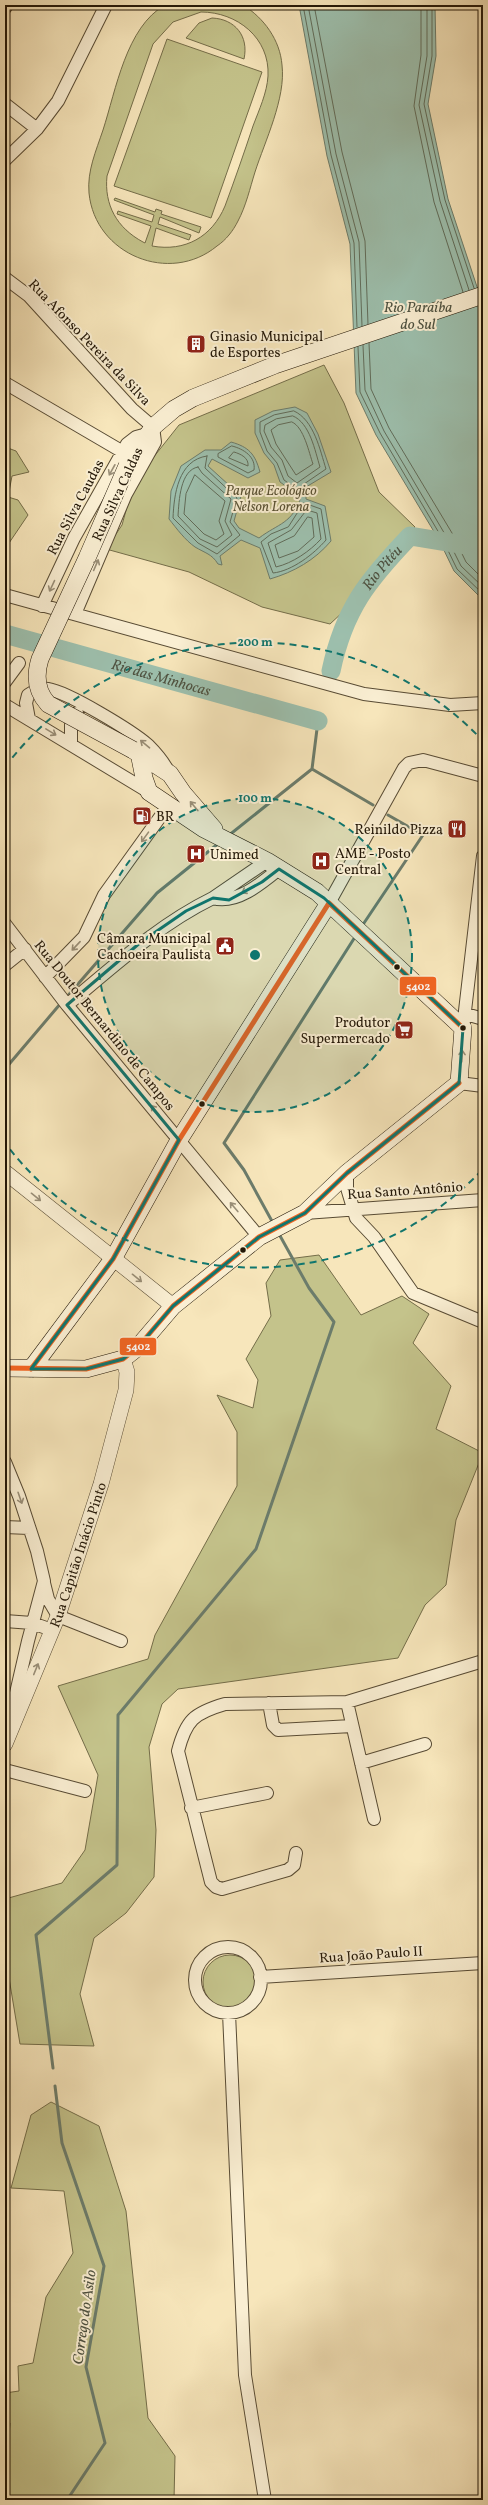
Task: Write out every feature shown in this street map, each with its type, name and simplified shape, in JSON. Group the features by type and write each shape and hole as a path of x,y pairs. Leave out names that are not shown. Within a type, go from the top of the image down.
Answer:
{"main road":[{"name":"Rua Silva Caldas","path":"136,751 58,710 44,699 38,685 37,668 87,558 125,459 150,431 174,409 193,398 236,379 483,295"},
{"path":"136,751 172,777 220,835"},
{"path":"5,1368 86,1369 123,1360 138,1347 172,1306 259,1236 305,1213 347,1173 459,1083 465,1021 317,892 220,835 204,829 158,798 144,778 136,751"},
{"path":"158,798 172,777"},
{"path":"31,1369 113,1259 180,1140 329,903"}],"street":[{"path":"5,160 37,129 58,101 106,5"},
{"path":"5,104 37,129"},
{"name":"Rua Afonso Pereira da Silva","path":"5,278 29,296 132,409 150,431"},
{"path":"5,383 125,459"},
{"path":"75,614 126,494 155,442 150,431"},
{"name":"Rua Silva Caudas","path":"42,606 74,538 125,459"},
{"path":"5,595 364,694 450,706 483,703"},
{"path":"5,682 18,663"},
{"path":"29,718 26,699 28,695 37,690 52,690 128,731 147,744 172,777"},
{"path":"5,705 29,718 158,798 104,895 84,937 45,977"},
{"path":"71,744 72,720 82,705"},
{"path":"329,903 404,768 409,763 423,760 483,776"},
{"path":"483,856 465,1021 483,1019"},
{"path":"67,1005 141,942 186,911 214,898 273,865"},
{"name":"Rua Doutor Bernardino de Campos","path":"5,924 25,948 67,1005 259,1236"},
{"path":"5,966 25,948"},
{"path":"459,1083 483,1086"},
{"path":"347,1173 347,1188 351,1209 413,1293 483,1322"},
{"path":"6,1175 172,1306"},
{"name":"Rua Santo Antônio","path":"305,1213 483,1200"},
{"name":"Rua Capitão Inácio Pinto","path":"5,1744 58,1616 101,1484 122,1408 128,1380 123,1360"},
{"path":"5,1462 29,1528 48,1599 58,1616 121,1641"},
{"path":"5,1527 29,1528"},
{"path":"5,1744 32,1623 44,1581"},
{"path":"5,1621 32,1623 52,1630"},
{"path":"296,1853 294,1865 288,1870 222,1889 216,1887 210,1882 178,1751 183,1732 190,1720 206,1710 224,1704 347,1702 483,1661"},
{"path":"347,1702 374,1819"},
{"path":"269,1703 273,1725 278,1730 352,1726"},
{"path":"361,1763 425,1744"},
{"path":"5,1770 85,1791"},
{"path":"192,1808 267,1793"},
{"path":"235,1948 252,1959 260,1977 258,1995 242,2010 229,2014 210,2008 199,1997 195,1982 200,1963 215,1950 235,1948"},
{"name":"Rua João Paulo II","path":"260,1977 483,1963"},
{"path":"229,2014 246,2375 264,2500"}],"highlighted area":[{"path":"279,869 324,898 463,1028 459,1083 347,1173 305,1213 259,1237 173,1306 138,1347 123,1359 86,1369 31,1369 113,1259 179,1140 67,1005 141,942 186,911 213,898 229,900 262,882"}],"green space":[{"path":"165,5 243,5 258,16 270,30 278,47 282,65 281,91 278,105 246,203 238,221 229,235 217,246 198,257 178,263 157,263 138,257 120,247 105,233 94,215 89,193 89,177 93,161 124,61 141,28 152,15","holes":["201,12 214,13 239,22 257,39 267,62 268,76 264,95 225,206 213,226 205,234 186,244 176,247 152,246 156,228 189,240 191,235 158,224 160,217 199,233 201,227 161,214 162,211 156,209 155,212 115,198 114,200 154,215 152,222 118,211 117,214 151,226 145,243 143,242 126,230 114,215 108,197 107,176 153,44 173,22"]},
{"path":"212,18 220,19 234,25 238,30 244,43 244,59 186,38 199,23"},
{"path":"167,39 262,72 211,218 114,186"},
{"name":"Parque Ecológico Nelson Lorena","path":"324,365 344,403 379,492 415,527 388,559 372,585 330,624 262,607 189,572 106,549 122,525 130,496 141,473 179,425"},
{"path":"5,447 16,451 29,472 12,476 8,497 18,500 28,515 7,546 5,545"},
{"path":"319,1255 361,1315 402,1296 429,1314 413,1343 451,1386 436,1429 483,1453 456,1520 446,1585 425,1605 398,1658 178,1689 162,1704 149,1747 156,1830 154,1877 126,1913 94,1938 80,1994 94,2046 20,2044 5,1954 5,1899 62,1883 85,1850 98,1775 58,1686 148,1659 155,1635 237,1486 237,1432 217,1395 253,1408 258,1380 246,1359 271,1316 266,1283 280,1260"},
{"path":"225,1955 235,1955 245,1959 253,1967 257,1977 257,1987 253,1997 245,2005 235,2009 225,2009 215,2005 207,1997 203,1987 203,1977 207,1967 215,1959"},
{"path":"51,2102 99,2126 126,2211 148,2418 175,2456 174,2500 5,2500 5,2453 8,2446 10,2423 5,2419 5,2393 19,2391 18,2366 33,2363 46,2297 73,2253 64,2191 11,2188 31,2115"}],"water":[{"name":"Rio Paraíba do Sul","path":"299,5 435,5 436,56 428,104 448,199 483,305 483,600 454,571 439,540 376,435 356,393 350,244 327,156"},
{"path":"295,407 307,413 318,434 331,472 306,487 306,499 325,506 331,541 311,560 296,569 270,579 260,548 241,540 220,556 222,565 218,564 211,556 195,547 188,541 169,519 171,491 181,466 205,450 221,450 231,442 247,449 256,460 260,472 248,478 212,459 208,466 241,496 234,521 239,528 259,538 289,518 301,497 280,482 274,465 264,453 255,433 255,420 273,411"}],"waterway":[{"name":"Rio Pitéu","path":"331,671 336,649 343,630 360,597 382,567 410,536 483,548"},
{"name":"Rio das Minhocas","path":"5,634 318,721"},
{"path":"228,836 312,769 318,721"},
{"path":"312,769 373,805"},
{"path":"362,926 423,835 388,815"},
{"path":"65,999 157,893 219,843"},
{"path":"273,1223 244,1170 224,1143 355,937"},
{"path":"5,1069 61,1003"},
{"path":"53,2068 36,1935 117,1865 118,1715 256,1549 334,1322 309,1288 279,1234"},
{"name":"Corrego do Asilo","path":"55,2086 62,2143 104,2266 86,2367 105,2443 69,2497"}],"transit line":[{"name":"5402","path":"329,903 463,1028"},
{"name":"5402","path":"31,1369 113,1259 179,1140 329,903"},
{"name":"5402","path":"5,1368 86,1369 123,1359 138,1347 173,1306 259,1237 305,1213 347,1173 459,1083"}],"place":[{"name":"Ginasio Municipal de Esportes","path":"196,344"},
{"name":"BR","path":"142,816"},
{"name":"Reinildo Pizza","path":"457,829"},
{"name":"Unimed","path":"196,854"},
{"name":"AME - Posto Central","path":"321,861"},
{"name":"Câmara Municipal Cachoeira Paulista","path":"225,946"},
{"name":"Produtor Supermercado","path":"404,1030"}]}
